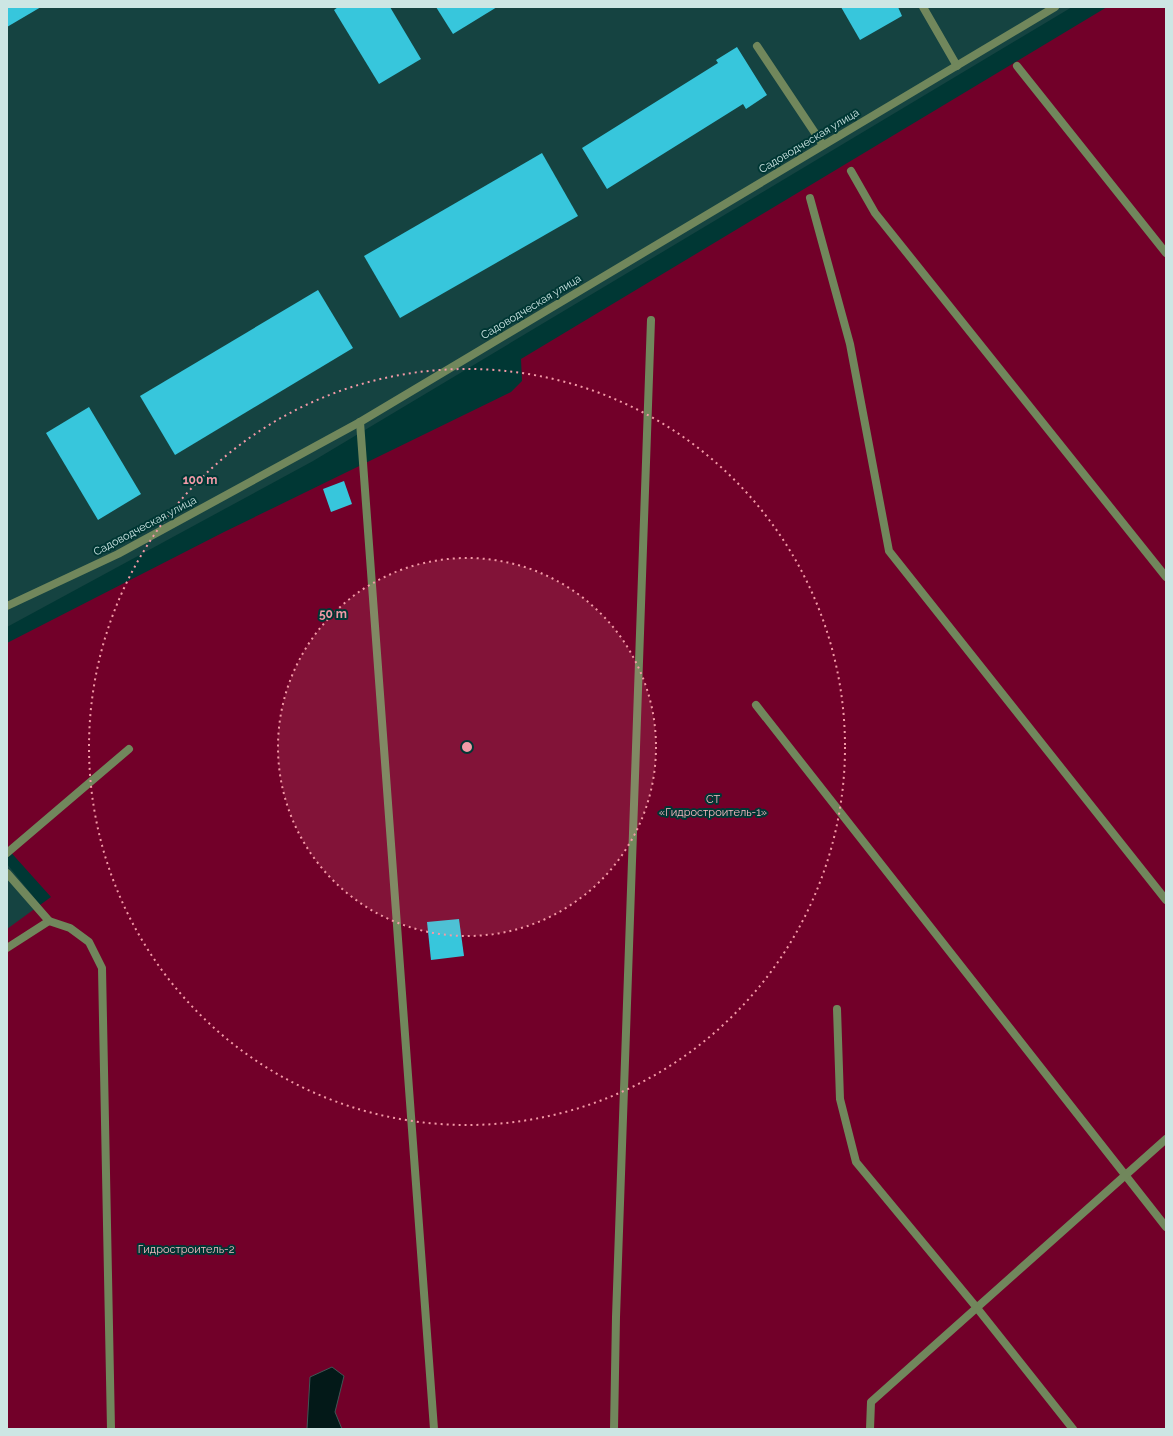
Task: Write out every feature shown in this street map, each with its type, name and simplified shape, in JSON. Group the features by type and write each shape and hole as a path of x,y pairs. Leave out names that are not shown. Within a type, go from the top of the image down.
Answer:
{"street":[{"path":"923,7 957,66"},
{"name":"Садоводческая улица","path":"7,606 118,554 360,422 1055,7"},
{"path":"757,46 823,145"},
{"path":"1017,66 1166,253"},
{"path":"851,171 875,212 1166,577"},
{"path":"810,198 850,344 890,551 1166,900"},
{"path":"614,1429 616,1317 651,320"},
{"path":"360,422 434,1429"},
{"path":"756,706 1166,1227"},
{"path":"7,853 129,749"},
{"path":"7,873 49,921 70,928 89,942 102,968 112,1429"},
{"path":"7,948 49,921"},
{"path":"837,1009 840,1099 856,1162 977,1308 1073,1429"},
{"path":"870,1429 871,1402 1166,1139"}],"shaded area":[{"path":"7,7 1072,7 313,461 7,627"},
{"path":"7,864 41,906 7,950"},
{"path":"332,1367 344,1376 335,1412 342,1429 307,1429 310,1377"}],"green space":[{"name":"СТ «Гидростроитель-1»","path":"1107,7 1166,7 1166,1429 7,1429 7,929 51,897 7,848 7,643 224,532 511,392 522,381 521,359"}],"building":[{"path":"7,7 41,7 7,27"},
{"path":"338,7 390,7 421,59 379,84 334,10"},
{"path":"436,7 497,7 453,34"},
{"path":"841,7 898,7 902,16 860,40"},
{"path":"737,47 767,95 746,109 743,104 607,189 582,148 718,63 716,60"},
{"path":"542,153 578,216 400,318 364,256"},
{"path":"318,290 353,348 175,455 140,396"},
{"path":"89,407 141,494 98,520 46,433"},
{"path":"344,481 352,504 331,512 323,489"},
{"path":"459,919 464,956 431,960 427,922"}],"park label":[{"name":"Гидростроитель-2","path":"186,1249"}]}
